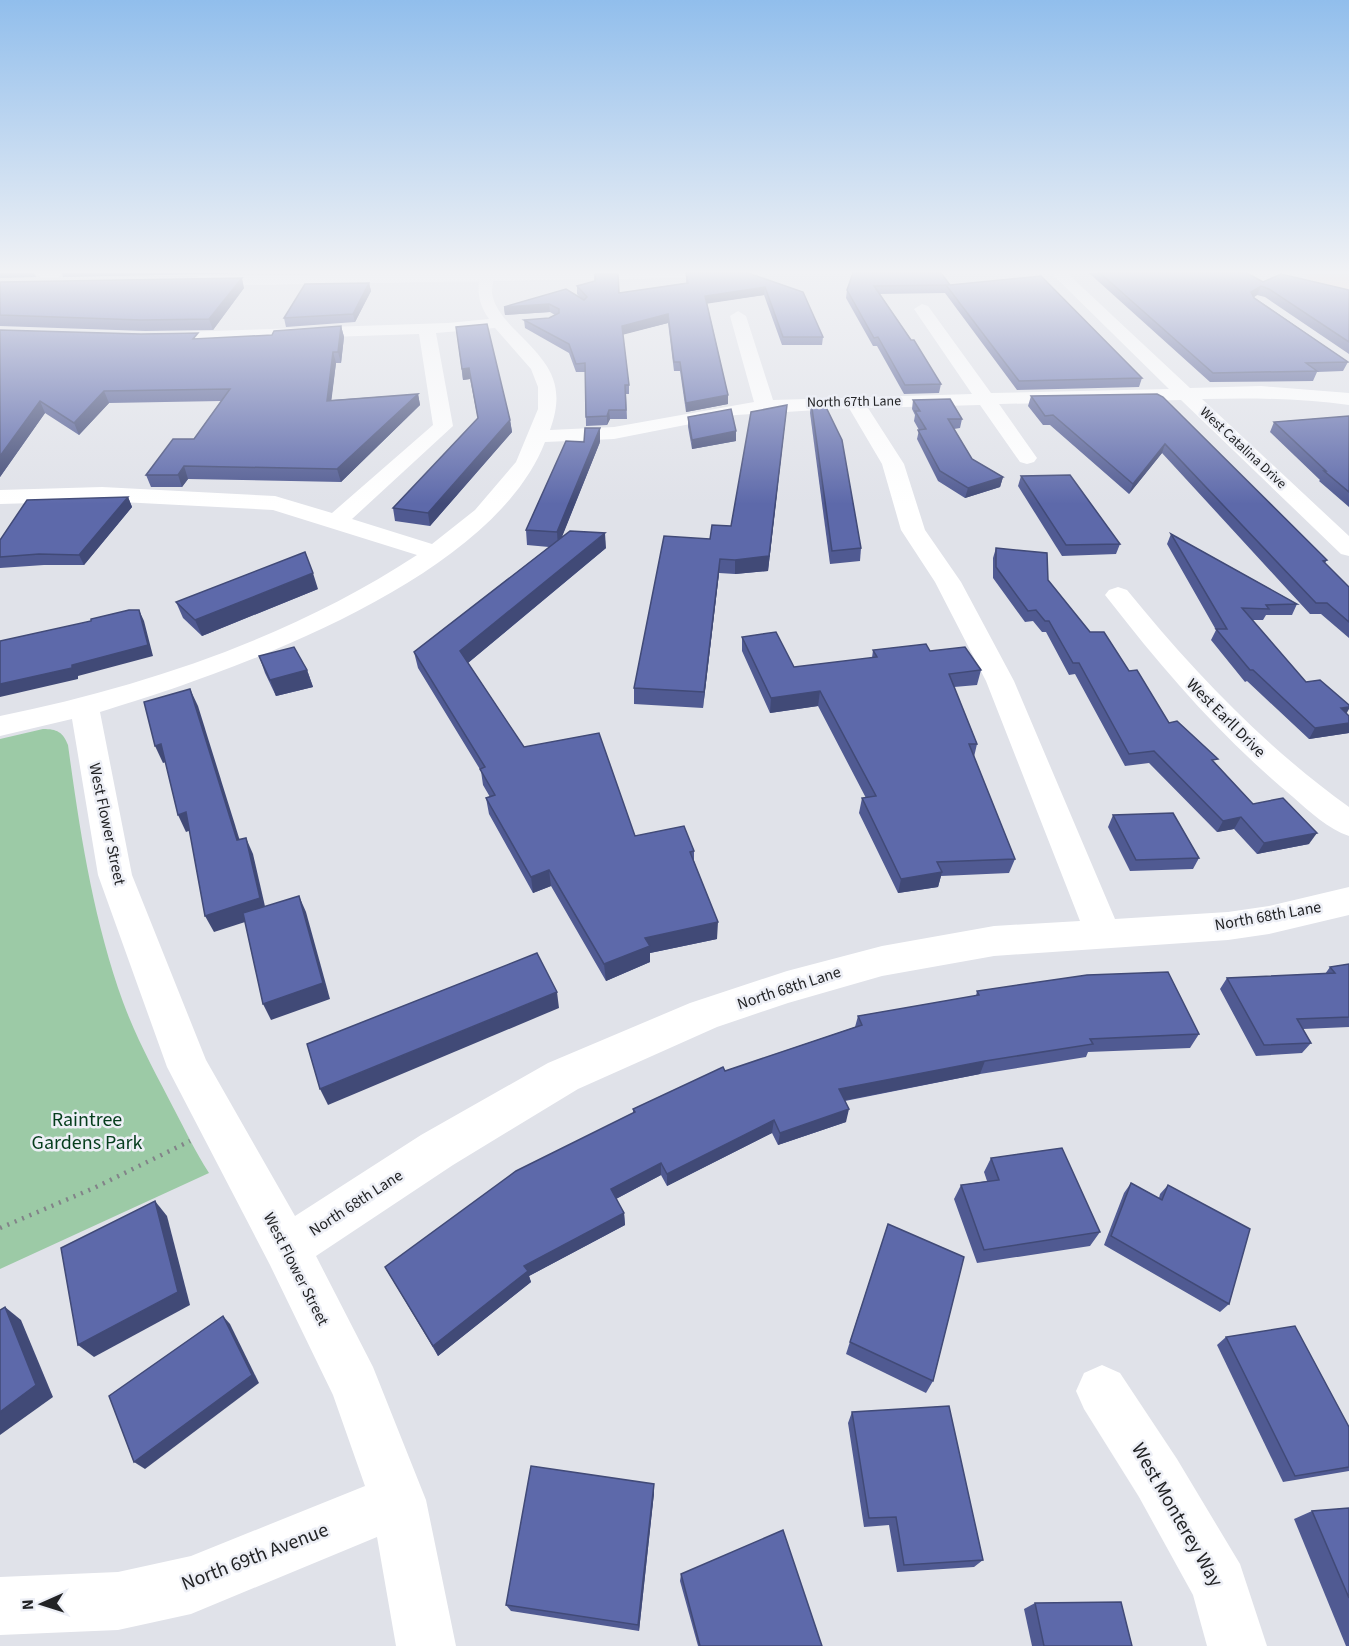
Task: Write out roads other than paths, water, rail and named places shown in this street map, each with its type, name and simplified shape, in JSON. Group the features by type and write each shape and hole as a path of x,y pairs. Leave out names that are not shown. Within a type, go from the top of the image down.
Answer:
{"street":[{"path":"337,521 443,426 430,350"},
{"path":"0,726 85,707 234,657 330,615 397,579 437,553 492,507 529,461 541,435 548,408 549,387 543,371 529,350"},
{"path":"748,350 765,406"},
{"path":"951,350 1027,458"},
{"name":"West Catalina Drive","path":"1139,350 1349,549"},
{"name":"North 67th Lane","path":"541,435 614,433 765,406 1289,392 1349,399"},
{"path":"855,402 894,464 913,530 948,582 1000,681 1103,933"},
{"path":"0,497 102,494 275,503 437,553"},
{"name":"West Earll Drive","path":"1118,595 1180,673 1213,708 1281,771 1349,824"},
{"name":"West Flower Street","path":"85,707 115,875 188,1067 287,1248 355,1385 398,1500 426,1646"},
{"name":"North 68th Lane","path":"287,1248 437,1150 563,1076 704,1015 835,972 882,960 994,941 1228,926 1269,920 1349,901"},
{"name":"West Monterey Way","path":"1102,1391 1158,1478 1219,1585 1237,1646"},
{"name":"North 69th Avenue","path":"0,1606 118,1601 191,1585 398,1500"}],"park label":[{"name":"Raintree Gardens Park","path":"87,1132"}]}
